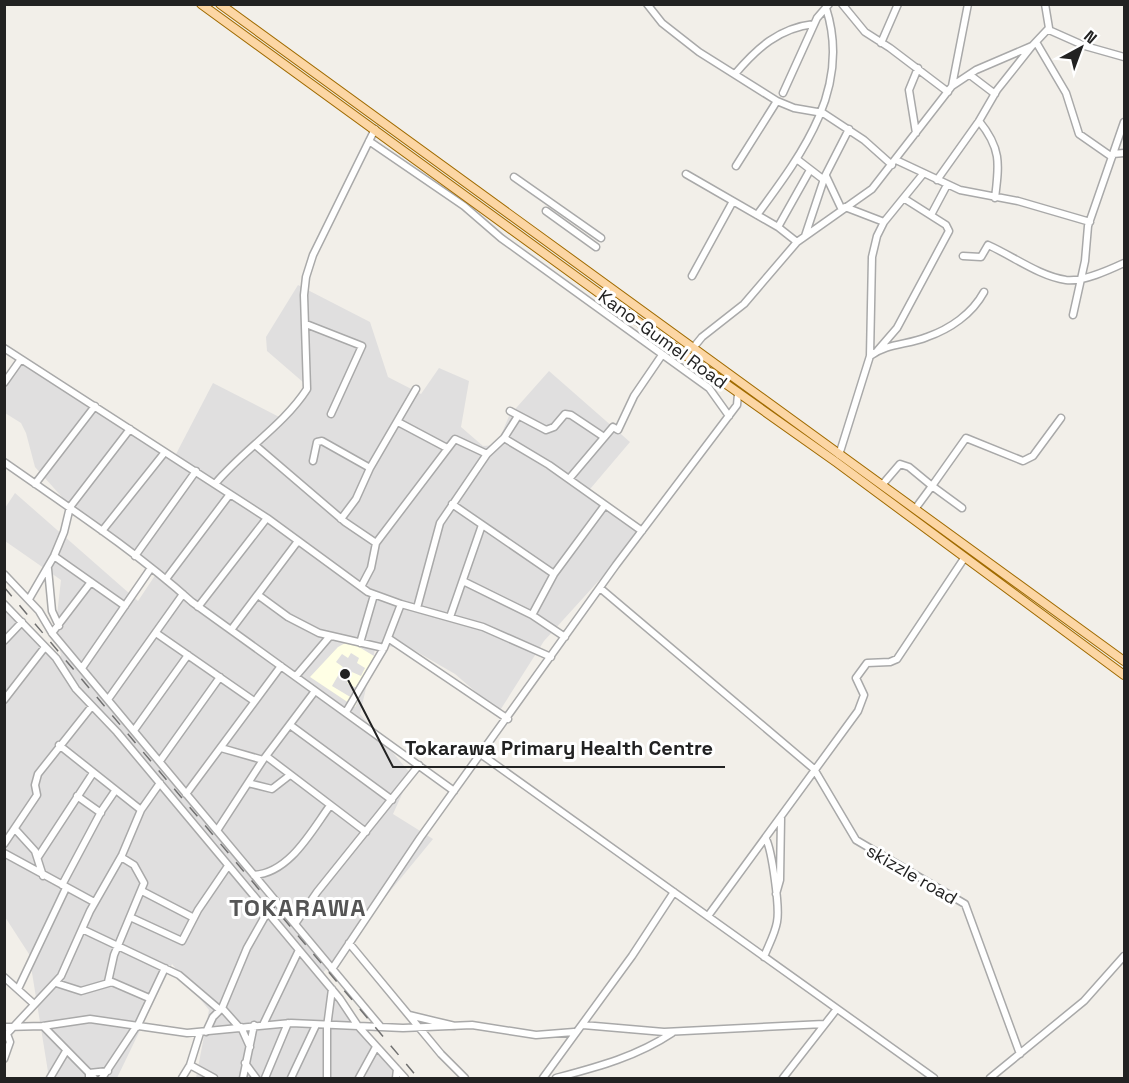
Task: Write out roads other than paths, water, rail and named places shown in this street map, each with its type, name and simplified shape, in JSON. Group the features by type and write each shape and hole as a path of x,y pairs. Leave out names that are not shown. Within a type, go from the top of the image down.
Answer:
{"main road":[{"name":"Kano-Gumel Road","path":"201,4 738,394 893,499 964,557 1125,675"},
{"name":"Kano-Gumel Road","path":"220,4 882,484 893,499 915,509 1125,661"},
{"path":"533,245 540,237"}],"street":[{"path":"647,4 662,23 687,44 777,101 794,108 820,112 849,129 894,163 947,185 995,198 1018,201 1090,222"},
{"path":"842,4 865,32 950,89"},
{"path":"881,43 898,4"},
{"path":"950,89 968,4"},
{"path":"1045,4 1048,30"},
{"path":"783,93 814,24 828,6"},
{"path":"757,215 798,160 815,129 829,92 834,47 833,27 828,6"},
{"path":"735,74 767,40 792,29 814,24"},
{"path":"937,180 979,121 995,94 1034,44 1048,30"},
{"path":"1048,30 1085,46 1125,57"},
{"path":"693,348 702,337 744,304 797,242 872,189 950,89 970,75 1034,44"},
{"path":"1034,44 1066,93 1079,134 1113,156 1125,153"},
{"path":"916,133 909,90 918,68"},
{"path":"970,75 995,94"},
{"path":"736,166 777,101"},
{"path":"979,121 989,133 999,162 995,198"},
{"path":"1073,315 1085,261 1090,222 1125,122"},
{"path":"215,484 307,389 304,284 310,265 375,129"},
{"path":"805,236 825,178 849,129"},
{"path":"369,141 464,206 501,238 709,388 729,416"},
{"path":"798,160 825,178 844,208 884,222"},
{"path":"778,226 810,170"},
{"path":"686,174 732,203 778,226 797,242"},
{"path":"839,454 870,356 872,257 884,222 923,174"},
{"path":"514,177 600,238"},
{"path":"932,215 947,185"},
{"path":"870,356 897,328 949,231 946,225 905,199"},
{"path":"692,276 732,203"},
{"path":"546,211 596,247"},
{"path":"963,256 981,257 988,245 1056,277 1080,278 1125,263"},
{"path":"878,350 928,337 957,323 979,301 984,292"},
{"path":"306,324 362,346 331,414"},
{"path":"4,348 267,518 374,595 483,627 551,657"},
{"path":"569,479 613,427 618,430 621,427 627,409 662,355"},
{"path":"4,383 21,359"},
{"path":"341,519 356,499 370,468 416,389"},
{"path":"332,969 454,791 600,588 737,405 738,394"},
{"path":"35,484 95,406"},
{"path":"510,411 549,430 565,414 571,414 604,437"},
{"path":"417,608 436,532 452,504 487,454 504,438 518,416"},
{"path":"915,509 966,438 1023,461 1033,456 1061,418"},
{"path":"398,422 447,448"},
{"path":"29,599 54,556 64,532 70,507 130,429"},
{"path":"361,587 371,568 376,543 447,448 457,438 487,454"},
{"path":"504,438 569,479 642,531"},
{"path":"313,461 317,442 322,441 370,468"},
{"path":"255,445 341,519 376,543"},
{"path":"102,531 165,452"},
{"path":"4,462 70,507 166,579 198,607 454,791"},
{"path":"882,484 900,464 909,467 962,508"},
{"path":"135,556 196,471"},
{"path":"166,579 230,494"},
{"path":"452,504 554,574"},
{"path":"532,615 554,574 605,505"},
{"path":"198,607 267,518"},
{"path":"450,617 482,525"},
{"path":"231,630 298,540"},
{"path":"54,556 125,606"},
{"path":"708,916 782,817 864,700 856,678 861,668 867,663 890,662 897,659 964,557"},
{"path":"48,568 52,611 59,626"},
{"path":"82,668 151,568"},
{"path":"4,574 29,599 52,633 135,729 186,794 218,829 380,1026"},
{"path":"463,580 532,615 565,637"},
{"path":"52,633 91,582"},
{"name":"skizzle road","path":"600,588 814,769 856,840 964,904 1020,1054"},
{"path":"109,698 183,594"},
{"path":"258,595 288,617 330,636 384,648"},
{"path":"360,644 374,595"},
{"path":"4,604 45,647 76,689 160,783 332,989 358,1026 405,1078"},
{"path":"346,712 384,648 401,604"},
{"path":"4,641 22,622"},
{"path":"4,634 14,630"},
{"path":"156,633 254,701"},
{"path":"296,676 330,636"},
{"path":"388,638 508,718"},
{"path":"4,700 45,647"},
{"path":"135,729 188,655"},
{"path":"186,794 281,666"},
{"path":"160,761 220,677"},
{"path":"218,829 265,758 315,691"},
{"path":"4,844 37,795 35,785 38,774 92,706"},
{"path":"290,725 392,800"},
{"path":"59,745 141,810"},
{"path":"221,748 265,758 366,832"},
{"path":"482,754 836,1010 900,1052 934,1078"},
{"path":"296,924 317,892 419,765"},
{"path":"38,857 93,773"},
{"path":"248,783 272,789 290,776"},
{"path":"4,1059 10,1042 5,1032 56,983 94,902 121,857 141,810 160,783"},
{"path":"18,988 64,886 101,813 116,791"},
{"path":"78,795 101,813"},
{"path":"254,875 267,874 287,860 329,807"},
{"path":"776,895 780,880 782,817"},
{"path":"15,830 38,857 43,876"},
{"path":"764,957 777,922 776,895 766,839"},
{"path":"4,853 94,902"},
{"path":"108,982 118,946 142,891 142,877 134,865 121,857"},
{"path":"130,917 181,941 228,866"},
{"path":"142,891 194,918"},
{"path":"543,1078 574,1032 583,1025 674,892"},
{"path":"182,1078 190,1065 203,1032 221,1009 246,948 268,911"},
{"path":"82,929 165,968 195,986 240,1027 250,1048"},
{"path":"349,943 419,1029 465,1078"},
{"path":"263,1024 299,950"},
{"path":"990,1078 1084,1001 1125,956"},
{"path":"102,1078 137,1027 165,968"},
{"path":"4,977 34,1004"},
{"path":"56,983 81,991 108,982 122,984 149,998"},
{"path":"327,1078 327,1027 332,989"},
{"path":"783,1078 836,1010"},
{"path":"410,1016 455,1026"},
{"path":"13,1026 44,1026 90,1019 137,1027 203,1032 288,1023 327,1027 380,1026 419,1029 472,1025 536,1035 574,1032"},
{"path":"265,1078 288,1023"},
{"path":"583,1025 673,1031 825,1024"},
{"path":"243,1078 244,1062 250,1048 254,1025"},
{"path":"291,1078 316,1025"},
{"path":"44,1026 91,1077 108,1071"},
{"path":"556,1078 613,1062 652,1046 673,1031"},
{"path":"359,1078 376,1047"},
{"path":"50,1078 66,1051"},
{"path":"244,1062 256,1078"},
{"path":"190,1065 214,1078"},
{"path":"396,1078 397,1069"}],"railway":[{"path":"4,587 418,1078"}],"place":[{"name":"Tokarawa Primary Health Centre","path":"345,674"}],"district":[{"name":"TOKARAWA","path":"298,907"}]}
